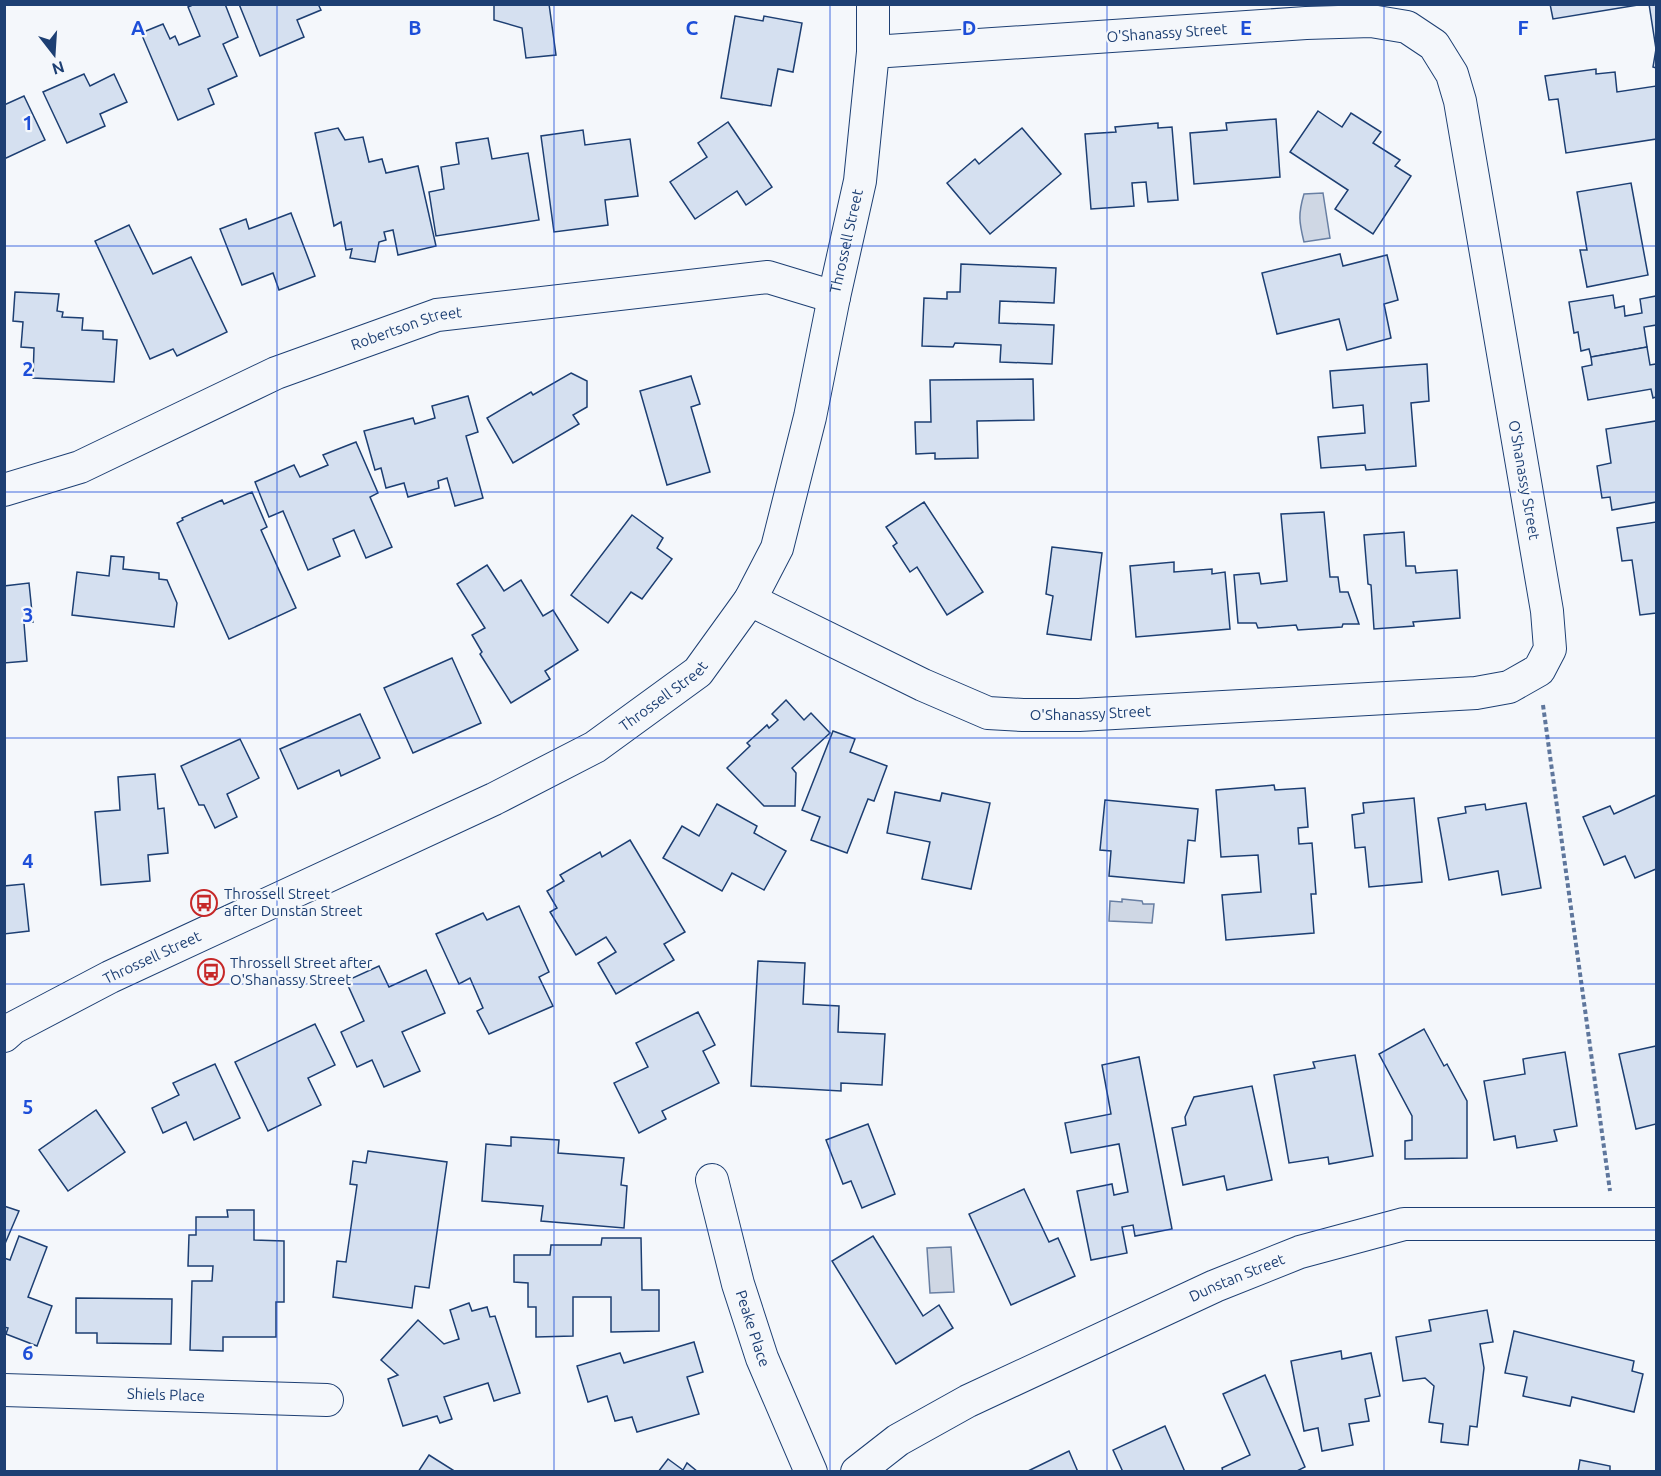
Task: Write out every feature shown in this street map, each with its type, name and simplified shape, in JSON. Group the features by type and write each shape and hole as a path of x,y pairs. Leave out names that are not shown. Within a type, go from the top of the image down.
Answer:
{"street":[{"name":"Throssell Street","path":"4,1036 13,1028 110,977 494,799 595,747 698,672 750,600 777,548 810,417 860,181 873,52 873,4"},
{"name":"O'Shanassy Street","path":"750,600 923,685 988,713 1079,715 1476,693 1509,687 1539,670 1550,649 1546,611 1460,101 1452,74 1434,45 1407,27 1371,21 1306,23 873,52"},
{"name":"Robertson Street","path":"4,490 80,467 276,373 437,315 768,278 834,297"},
{"name":"Peake Place","path":"712,1180 738,1284 758,1347 811,1472"},
{"name":"Dunstan Street","path":"856,1472 898,1440 968,1401 1215,1286 1300,1252 1404,1224 1656,1226"},
{"name":"Shiels Place","path":"4,1390 327,1400"}],"path":[{"path":"1539,670 1615,1224"}],"shaded area":[{"path":"1323,193 1330,238 1304,242 1300,218 1304,194"},
{"path":"1122,899 1154,904 1152,923 1109,921 1110,901 1122,902"},
{"path":"951,1247 954,1292 930,1293 927,1248"}],"building":[{"path":"195,4 225,4 238,37 223,44 237,76 208,89 214,104 178,120 141,33 163,24 170,39 175,36 179,45 200,36 188,7"},
{"path":"239,4 318,4 321,10 297,20 304,37 260,56"},
{"path":"494,4 549,4 556,55 526,58 522,28 494,20"},
{"path":"1550,4 1644,4 1553,19"},
{"path":"1649,4 1656,4 1656,49"},
{"path":"735,16 763,21 764,16 802,23 793,72 778,69 771,106 721,98"},
{"path":"1656,49 1656,68 1653,67"},
{"path":"1596,69 1596,74 1615,72 1617,92 1656,86 1656,139 1566,153 1558,99 1549,100 1545,76"},
{"path":"84,74 90,86 114,74 127,102 100,114 105,126 67,143 43,92"},
{"path":"24,96 45,140 4,159 4,105"},
{"path":"1318,111 1342,127 1351,113 1381,132 1373,143 1400,160 1395,166 1411,176 1373,234 1335,209 1348,190 1290,152"},
{"path":"1276,119 1280,177 1194,184 1190,133 1227,130 1226,123"},
{"path":"728,122 772,187 746,205 737,191 695,219 670,182 707,157 698,143"},
{"path":"1158,123 1158,128 1172,127 1178,200 1148,202 1146,182 1132,183 1134,206 1091,209 1085,134 1116,132 1115,127"},
{"path":"338,128 345,140 363,137 369,162 382,159 386,173 418,166 436,246 398,255 393,230 384,232 386,240 379,242 375,262 350,258 352,249 346,250 341,222 334,226 315,133"},
{"path":"1022,128 1061,174 990,234 947,183 975,159 979,164"},
{"path":"583,130 585,145 630,139 638,196 605,200 608,225 554,232 541,136"},
{"path":"488,138 492,159 528,153 539,220 436,236 429,192 444,189 441,167 459,164 456,143"},
{"path":"1631,183 1648,275 1587,287 1580,250 1587,250 1577,192"},
{"path":"291,213 315,276 279,290 273,273 242,285 220,229 246,219 249,229"},
{"path":"129,225 153,274 191,257 227,332 177,356 173,349 150,359 95,241"},
{"path":"1340,254 1343,266 1387,255 1398,300 1384,304 1391,338 1347,350 1339,319 1277,334 1262,273"},
{"path":"961,264 1056,268 1054,303 1000,301 999,323 1054,325 1052,364 1000,362 1001,345 955,343 953,347 922,346 924,298 947,299 947,292 960,292"},
{"path":"15,292 59,294 57,311 63,312 62,317 83,318 82,330 103,331 103,339 117,340 114,382 33,378 34,348 21,347 23,322 13,321"},
{"path":"1613,295 1615,308 1624,306 1625,316 1642,313 1640,299 1656,296 1656,325 1644,327 1647,347 1591,357 1589,349 1581,351 1578,332 1574,333 1569,302"},
{"path":"1647,347 1650,365 1656,364 1656,397 1653,398 1651,389 1588,400 1582,367 1592,365 1591,357"},
{"path":"1427,364 1429,401 1411,403 1416,466 1366,470 1365,465 1321,468 1318,437 1365,433 1363,405 1333,408 1330,371"},
{"path":"571,373 587,381 587,407 573,415 579,424 513,463 487,418 531,392 533,395"},
{"path":"691,376 700,404 691,407 710,472 667,485 640,391"},
{"path":"1033,379 1034,420 977,421 978,458 935,459 935,453 916,454 915,422 931,422 930,380"},
{"path":"468,396 478,432 466,436 483,498 455,506 447,478 438,481 439,488 408,497 404,483 386,488 381,468 375,470 364,431 413,418 415,424 435,418 432,406"},
{"path":"1656,421 1656,502 1612,510 1610,497 1602,498 1597,466 1611,463 1606,429"},
{"path":"356,442 378,493 370,497 392,547 366,558 354,530 333,539 340,556 308,570 283,511 269,517 255,482 294,465 300,477 328,465 323,455"},
{"path":"252,492 267,527 261,530 296,608 229,639 177,523 183,520 182,518 222,500 224,504"},
{"path":"924,502 983,592 947,615 917,567 910,572 893,546 897,543 886,527"},
{"path":"1324,512 1330,577 1338,577 1340,592 1348,592 1359,624 1298,630 1296,625 1258,628 1256,623 1238,623 1234,575 1259,573 1261,584 1287,581 1281,514"},
{"path":"632,515 663,538 657,548 672,559 642,599 631,592 608,623 571,595"},
{"path":"1656,522 1656,613 1640,615 1632,560 1622,561 1617,528"},
{"path":"1404,532 1406,566 1415,566 1416,573 1457,570 1460,618 1413,622 1414,626 1374,629 1364,535"},
{"path":"1052,547 1102,553 1091,640 1047,634 1053,596 1046,594"},
{"path":"111,556 124,557 123,569 159,573 159,579 167,580 177,603 174,627 72,615 77,572 109,576"},
{"path":"1174,562 1174,572 1212,569 1212,574 1225,572 1230,629 1136,637 1130,566"},
{"path":"487,565 504,591 521,580 543,616 553,610 578,650 545,671 550,679 511,703 480,654 482,652 472,635 485,628 457,584"},
{"path":"29,583 33,622 24,623 27,661 4,663 4,586"},
{"path":"452,658 481,723 413,753 384,688"},
{"path":"786,700 804,720 811,713 830,733 792,768 796,773 795,806 764,806 727,768 750,746 747,743 767,725 769,728 778,720 772,714"},
{"path":"360,714 380,758 341,776 339,770 298,789 280,749"},
{"path":"833,731 855,739 850,752 887,766 874,801 868,799 847,853 811,840 820,817 802,810"},
{"path":"240,739 259,778 227,794 237,817 215,828 204,805 199,805 181,766"},
{"path":"155,774 158,809 164,808 168,853 148,855 150,881 101,885 95,812 120,810 118,777"},
{"path":"1274,785 1275,790 1305,788 1308,827 1298,828 1299,844 1312,843 1316,894 1311,894 1314,933 1226,940 1222,895 1261,892 1258,855 1221,857 1216,790"},
{"path":"895,792 940,801 942,793 990,803 971,889 922,879 930,842 887,833"},
{"path":"1656,795 1656,869 1635,878 1625,856 1604,865 1583,817 1610,806 1614,814"},
{"path":"1414,798 1422,882 1369,887 1365,847 1355,848 1352,815 1364,813 1363,803"},
{"path":"1105,800 1198,809 1195,841 1188,840 1184,883 1109,876 1111,851 1100,850"},
{"path":"1526,803 1541,888 1502,895 1498,871 1449,880 1438,818 1466,813 1465,807 1485,804 1486,810"},
{"path":"717,804 757,826 754,833 786,851 764,890 732,873 722,891 663,858 682,826 699,836"},
{"path":"630,840 685,932 664,944 674,960 616,994 598,963 616,952 606,937 576,955 550,912 557,908 547,891 564,881 560,875 600,852 602,857"},
{"path":"24,884 29,931 4,934 4,886"},
{"path":"519,906 549,972 539,977 553,1006 489,1034 477,1011 483,1008 470,978 459,984 436,934 483,913 487,920"},
{"path":"758,961 805,963 803,1004 839,1006 838,1032 885,1034 882,1085 841,1083 841,1091 751,1086"},
{"path":"379,966 389,987 426,970 445,1013 402,1032 420,1071 384,1087 372,1060 357,1067 341,1032 364,1021 346,981"},
{"path":"698,1012 715,1045 703,1051 719,1083 662,1111 666,1119 639,1133 614,1083 648,1067 636,1043"},
{"path":"315,1024 335,1065 308,1078 321,1105 268,1131 235,1062"},
{"path":"1424,1029 1444,1066 1447,1064 1467,1101 1467,1158 1405,1159 1405,1141 1412,1140 1412,1116 1379,1054"},
{"path":"1656,1046 1656,1124 1636,1129 1619,1054"},
{"path":"1565,1052 1577,1126 1554,1130 1557,1141 1517,1148 1515,1136 1494,1140 1484,1081 1525,1074 1523,1059"},
{"path":"1355,1055 1373,1156 1329,1164 1328,1157 1289,1163 1274,1075 1315,1068 1313,1062"},
{"path":"1139,1057 1172,1229 1135,1236 1133,1225 1122,1227 1127,1253 1091,1260 1077,1191 1112,1184 1114,1195 1128,1192 1119,1144 1071,1153 1065,1123 1111,1114 1102,1065"},
{"path":"215,1064 240,1118 194,1140 186,1122 163,1133 152,1108 179,1095 173,1083"},
{"path":"1252,1086 1272,1180 1227,1190 1224,1176 1183,1185 1172,1128 1186,1125 1185,1117 1194,1097"},
{"path":"96,1110 125,1152 68,1191 39,1150"},
{"path":"868,1124 895,1194 862,1208 851,1181 843,1184 826,1140"},
{"path":"511,1137 559,1140 558,1153 624,1158 621,1185 627,1186 624,1228 541,1221 543,1206 482,1201 486,1144 511,1146"},
{"path":"368,1151 447,1162 429,1288 415,1286 412,1308 333,1297 337,1261 346,1262 357,1185 350,1184 353,1161 366,1163"},
{"path":"1024,1189 1049,1242 1058,1238 1075,1276 1011,1305 969,1214"},
{"path":"4,1206 19,1211 4,1246"},
{"path":"227,1210 254,1210 254,1240 284,1241 284,1302 276,1302 276,1337 223,1337 223,1351 190,1350 192,1281 212,1281 213,1266 188,1266 189,1235 196,1235 196,1217 228,1217"},
{"path":"19,1236 47,1247 28,1297 52,1306 37,1346 6,1334 8,1328 4,1327 4,1258 10,1260"},
{"path":"873,1236 923,1316 939,1305 953,1328 896,1364 832,1261"},
{"path":"602,1238 641,1238 642,1290 659,1290 659,1331 611,1332 611,1297 573,1297 573,1336 536,1337 536,1307 528,1307 528,1283 514,1282 514,1255 550,1255 551,1245 601,1245"},
{"path":"76,1298 172,1299 171,1344 97,1343 97,1333 76,1333"},
{"path":"469,1303 472,1311 487,1307 490,1317 495,1316 520,1393 494,1401 488,1383 444,1397 452,1419 440,1423 437,1416 403,1426 388,1379 398,1375 381,1360 418,1320 444,1344 459,1339 450,1310"},
{"path":"1487,1310 1493,1342 1480,1344 1484,1368 1477,1427 1470,1426 1468,1445 1441,1442 1443,1424 1429,1422 1434,1386 1425,1378 1403,1381 1396,1337 1431,1331 1429,1320"},
{"path":"1514,1331 1634,1361 1632,1371 1643,1374 1634,1412 1572,1397 1570,1406 1523,1396 1527,1377 1505,1373"},
{"path":"694,1342 703,1372 687,1377 699,1414 637,1432 632,1417 615,1421 607,1396 588,1402 577,1366 620,1353 624,1363"},
{"path":"1341,1351 1342,1359 1371,1353 1380,1396 1365,1399 1369,1421 1349,1424 1353,1445 1322,1451 1318,1428 1304,1431 1291,1361"},
{"path":"1265,1375 1305,1467 1295,1472 1223,1472 1222,1468 1250,1455 1223,1394"},
{"path":"1165,1426 1185,1472 1123,1472 1113,1450"},
{"path":"1069,1451 1078,1472 1026,1472"},
{"path":"429,1455 456,1472 418,1472"},
{"path":"668,1459 683,1470 687,1463 698,1472 658,1472"},
{"path":"1580,1460 1610,1466 1610,1472 1578,1472"}],"place":[{"name":"Throssell Street after Dunstan Street","path":"204,903"},
{"name":"Throssell Street after O'Shanassy Street","path":"211,972"}]}
